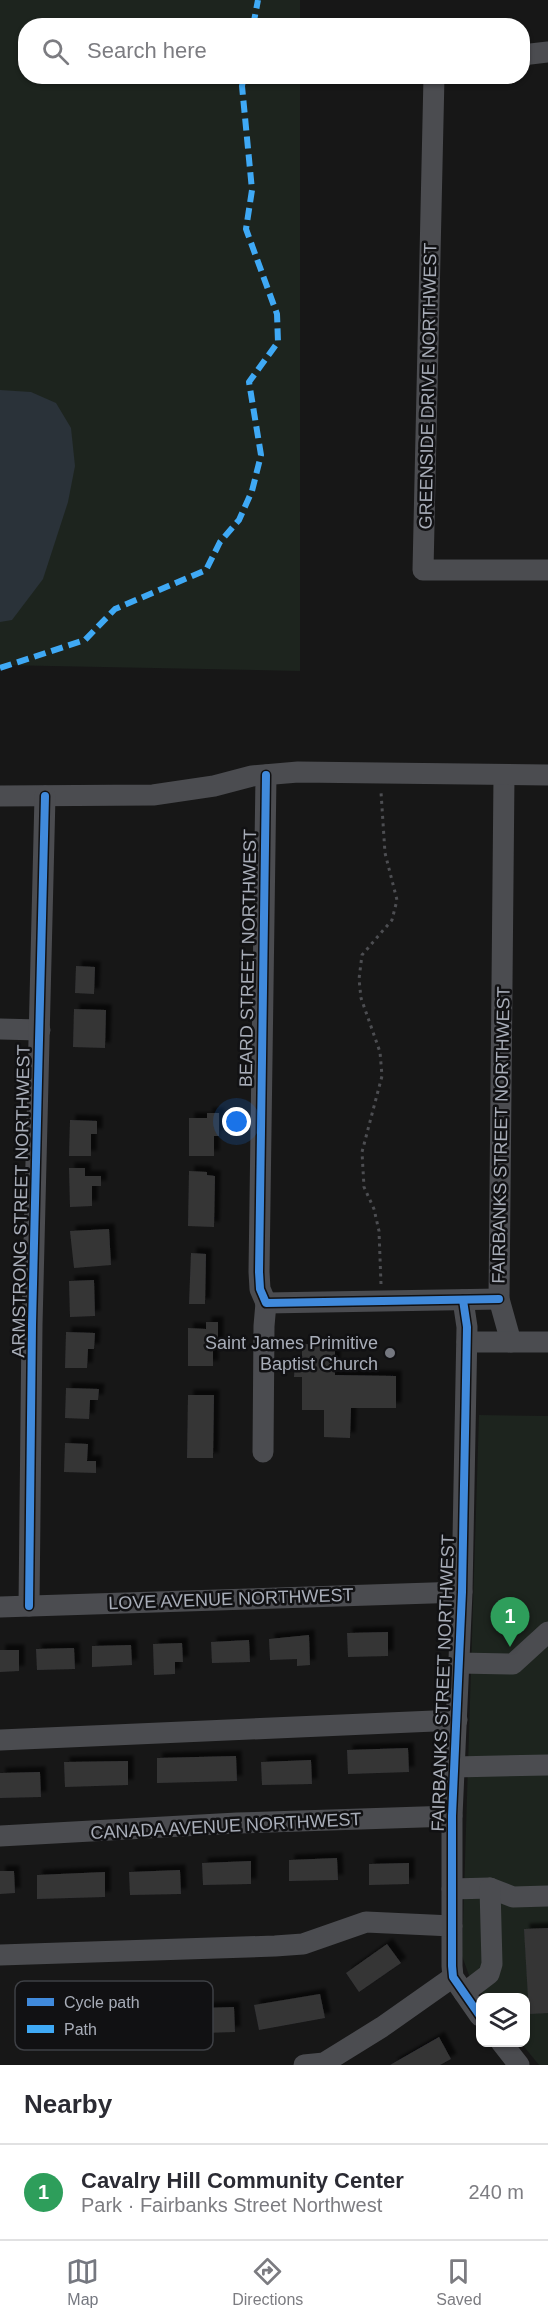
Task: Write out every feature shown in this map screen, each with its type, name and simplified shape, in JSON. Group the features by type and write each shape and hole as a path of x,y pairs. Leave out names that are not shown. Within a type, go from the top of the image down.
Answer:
{"street":[{"path":"530,54 548,52"},
{"name":"GREENSIDE DRIVE NORTHWEST","path":"434,84 423,570 548,570"},
{"path":"0,796 153,795 266,775 298,772 548,775"},
{"name":"BEARD STREET NORTHWEST","path":"263,1452 266,1303 260,1289 259,1272 266,775"},
{"name":"FAIRBANKS STREET NORTHWEST","path":"504,775 499,1299 511,1342"},
{"name":"ARMSTRONG STREET NORTHWEST","path":"29,1606 32,1325 45,796"},
{"path":"0,1029 40,1030"},
{"path":"266,1303 499,1299"},
{"name":"FAIRBANKS STREET NORTHWEST","path":"459,1985 452,1926 452,1816 462,1592 467,1342 463,1300"},
{"path":"467,1342 548,1342"},
{"name":"LOVE AVENUE NORTHWEST","path":"0,1607 462,1592"},
{"path":"459,1663 513,1664 548,1632"},
{"path":"0,1740 456,1720"},
{"path":"454,1767 548,1765"},
{"name":"CANADA AVENUE NORTHWEST","path":"0,1836 237,1823 452,1816"},
{"path":"452,1889 490,1888 513,1897 548,1896"},
{"path":"304,2065 324,2063 382,2027 459,1985 489,1974 492,1964 490,1888"},
{"path":"0,1955 303,1944 366,1922 452,1926"},
{"path":"459,1985 476,2010"},
{"path":"504,2047 519,2065"}],"path":[{"path":"381,774 385,853 397,900 392,920 362,955 359,979 361,998 380,1052 382,1076 362,1152 364,1187 374,1209 379,1231 381,1301"}],"shaded area":[{"path":"0,0 300,0 300,18 18,18 18,84 300,84 300,671 0,665"},
{"path":"0,390 31,392 56,403 71,428 75,466 68,502 43,579 12,620 0,622"},
{"path":"479,1415 548,1416 548,2065 539,2065 524,2047 530,2047 530,1993 482,1993 470,1978 462,1956"}],"building":[{"path":"76,966 95,967 94,994 75,993"},
{"path":"74,1009 106,1010 105,1048 73,1047"},
{"path":"207,1113 219,1113 219,1136 214,1136 214,1156 189,1156 189,1118 207,1118"},
{"path":"70,1120 97,1121 97,1134 91,1134 91,1156 69,1156"},
{"path":"69,1168 85,1168 85,1176 101,1176 101,1186 92,1186 92,1206 70,1207"},
{"path":"189,1171 207,1172 207,1175 215,1176 214,1227 188,1226"},
{"path":"109,1229 111,1265 74,1268 70,1231"},
{"path":"191,1253 206,1254 205,1304 189,1304"},
{"path":"94,1280 95,1316 70,1317 69,1281"},
{"path":"206,1322 218,1322 218,1345 213,1345 213,1366 188,1366 188,1328 206,1329"},
{"path":"66,1332 95,1333 94,1349 88,1349 87,1368 65,1368"},
{"path":"302,1344 335,1345 335,1375 396,1376 396,1408 351,1408 350,1438 324,1437 324,1410 302,1410 302,1377 294,1377 295,1361 302,1361"},
{"path":"66,1388 99,1389 98,1400 90,1400 89,1419 65,1418"},
{"path":"188,1395 214,1395 213,1458 187,1458"},
{"path":"65,1443 88,1444 87,1461 96,1461 96,1473 64,1472"},
{"path":"388,1632 388,1656 348,1657 347,1633"},
{"path":"309,1635 310,1665 297,1666 297,1659 270,1660 269,1639"},
{"path":"249,1640 250,1662 212,1663 211,1642"},
{"path":"182,1643 183,1662 175,1662 175,1674 154,1675 153,1644"},
{"path":"131,1645 132,1665 92,1667 92,1646"},
{"path":"74,1648 75,1669 37,1670 36,1649"},
{"path":"0,1650 19,1650 19,1671 0,1672"},
{"path":"408,1748 409,1772 348,1774 347,1750"},
{"path":"236,1756 237,1781 157,1783 157,1758"},
{"path":"311,1760 312,1784 262,1785 261,1762"},
{"path":"128,1761 128,1785 65,1787 64,1762"},
{"path":"40,1772 41,1797 0,1798 0,1773"},
{"path":"337,1858 338,1880 289,1881 289,1860"},
{"path":"251,1861 251,1884 203,1885 202,1863"},
{"path":"409,1863 409,1884 369,1885 369,1864"},
{"path":"180,1870 181,1894 130,1895 129,1872"},
{"path":"0,1871 14,1871 15,1893 0,1894"},
{"path":"105,1872 105,1897 37,1899 37,1875"},
{"path":"548,1928 548,2013 530,2014 524,1929"},
{"path":"387,1944 401,1963 359,1992 346,1973"},
{"path":"320,1994 325,2018 259,2030 254,2005"},
{"path":"234,2007 235,2032 213,2033 213,2008"},
{"path":"439,2037 451,2059 440,2065 390,2065"}],"marked path":[{"path":"255,18 258,0"},
{"path":"0,668 85,640 115,609 206,570 220,542 239,520 252,491 261,455 249,382 278,342 277,314 246,229 252,190 242,84"}],"cycle path":[{"path":"266,775 259,1272 260,1289 266,1303 499,1299"},
{"path":"29,1606 32,1325 45,796"},
{"path":"463,1300 467,1327 462,1592 452,1816 452,1966 453,1977 476,2010"}],"place":[{"name":"Saint James Primitive Baptist Church","path":"390,1353"},
{"name":"Cavalry Hill Community Center","path":"510,1647"}]}
